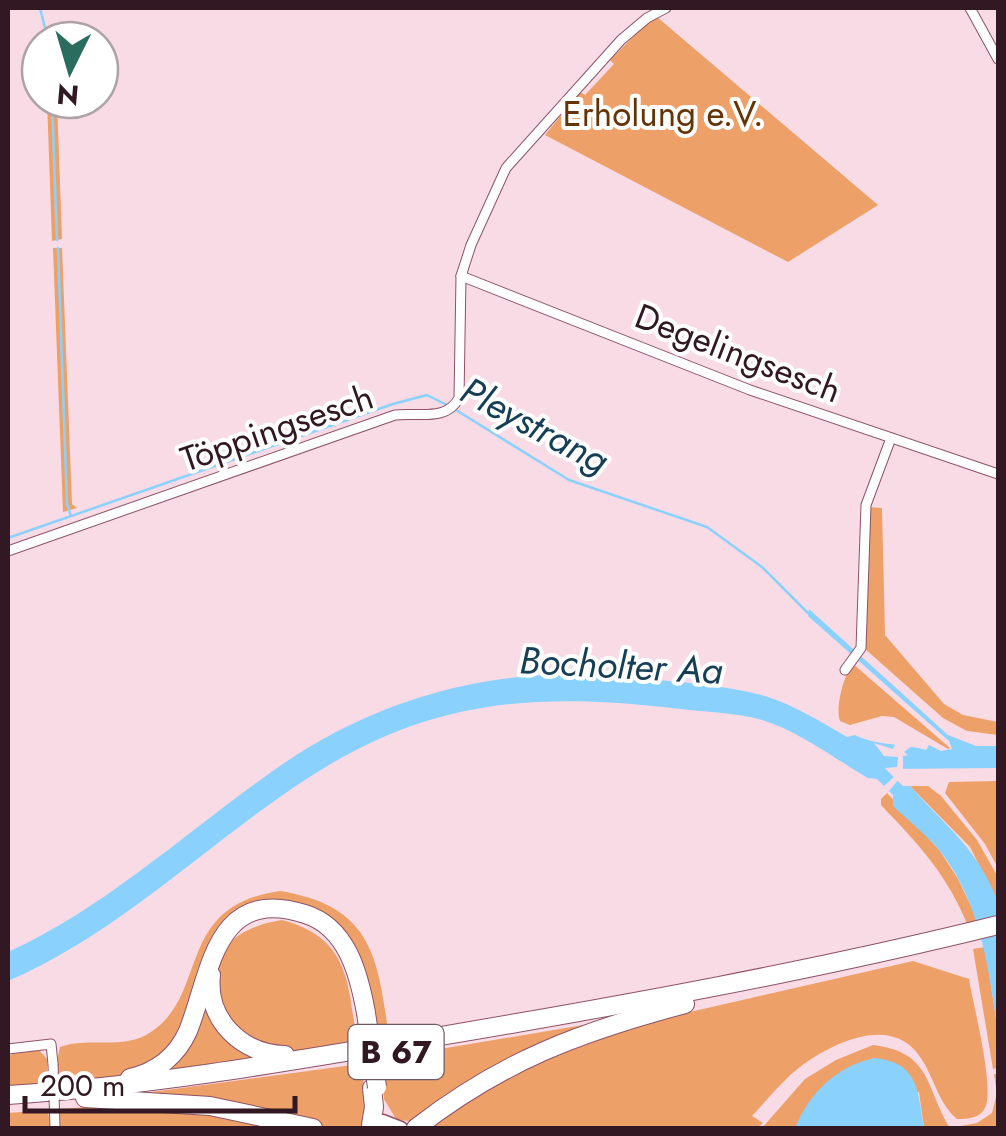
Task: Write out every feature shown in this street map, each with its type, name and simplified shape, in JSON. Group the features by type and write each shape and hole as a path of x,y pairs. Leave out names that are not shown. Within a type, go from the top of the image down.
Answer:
{"highway":[{"name":"B 67","path":"34,1093 118,1080 161,1066 187,1032 215,947 225,932 256,912 276,908 313,916 331,928 354,964 374,1087 382,1108 382,1126"},
{"name":"B 67","path":"356,1050 278,1055 258,1051 240,1040 226,1029 216,1012 210,982 214,960 224,941 242,924 261,917 282,916 315,924 349,966 362,1014"},
{"name":"B 67","path":"416,1128 460,1094 540,1050 608,1024 911,951 998,925"},
{"name":"B 67","path":"8,1095 155,1082 356,1050 628,1004 998,934"},
{"name":"B 67","path":"8,1102 156,1088 446,1044 726,994"},
{"name":"B 67","path":"65,1097 210,1106 312,1128"}],"street":[{"name":"Töppingsesch","path":"8,551 396,416 443,414 453,408 458,398 461,276 506,168 634,28 666,8"},
{"path":"970,8 998,59"},
{"name":"Degelingsesch","path":"461,276 750,390 998,474"},
{"path":"848,665 860,650 866,505 891,438"},
{"path":"8,1048 50,1044 55,1128"}],"green space":[{"name":"Erholung e.V.","path":"657,17 878,205 788,262 545,135 580,92 585,95 614,64 610,60"},
{"path":"48,120 58,120 62,239 52,241"},
{"path":"53,248 62,248 72,504 77,508 63,512"},
{"path":"869,507 882,508 885,635 944,704 963,715 998,722 998,735 967,731 943,718 864,648"},
{"path":"852,663 950,748 894,717 882,716 850,725 840,721 841,692"},
{"path":"998,781 998,868 985,844 945,793 949,782"},
{"path":"910,786 928,786 941,796 977,840 998,877 998,902 970,847"},
{"path":"887,793 940,851 979,923 968,926 941,875 881,805"},
{"path":"280,891 311,898 334,909 352,922 365,939 380,983 389,1038 378,1040 328,919 244,913 181,1037 138,1073 59,1084 60,1047 129,1041 151,1032 181,996 208,932 223,914 246,900"},
{"path":"282,920 321,938 333,951 347,982 357,1043 306,1050 267,1049 242,1037 227,1019 214,980 221,952 248,930"},
{"path":"985,947 998,1031 998,1068 993,1069 973,949"},
{"path":"913,961 969,979 987,1083 985,1108 977,1116 957,1119 945,1105 918,1054 906,1042 876,1035 843,1042 800,1067 752,1116 763,1123 757,1128 424,1128 536,1061 642,1023"},
{"path":"204,988 212,1012 279,1058 156,1073"},
{"path":"601,1022 413,1122 396,1119 384,1099 381,1059"},
{"path":"873,1045 906,1055 917,1064 950,1128 924,1128 919,1092 799,1128 762,1128 805,1079 836,1060"},
{"path":"23,1050 40,1051 47,1059 47,1084 8,1088 8,1056"},
{"path":"360,1064 369,1113 361,1128 322,1128 144,1093"},
{"path":"994,1074 998,1074 998,1122 995,1128 950,1128 977,1123 992,1113 997,1093"},
{"path":"101,1106 202,1112 284,1128 59,1128 60,1109"},
{"path":"48,1110 50,1128 8,1128 8,1113"}],"water":[{"path":"809,609 948,735 976,746 998,746 998,768 886,769 903,786 910,786 960,839 990,883 998,902 998,1031 981,939 967,896 943,855 893,806 893,795 877,779 868,778 803,738 762,720 621,703 573,701 483,708 439,717 396,732 308,778 126,913 49,961 8,981 8,952 113,890 277,768 360,720 449,689 541,675 589,674 702,684 776,700 847,737 855,735 926,750 929,745 941,751 952,749 949,741 808,616"},
{"path":"874,1058 908,1072 917,1091 924,1128 795,1128 826,1083 847,1068"}],"pier":[{"path":"898,738 906,739 912,746 904,752 908,755 903,756 903,773 896,773 901,777 888,792 883,787 894,777 885,768 897,767 898,757 884,756 874,743 893,749"}],"waterway":[{"path":"40,8 43,20"},
{"path":"53,120 57,240"},
{"path":"58,248 67,504 71,516"},
{"name":"Pleystrang","path":"8,538 393,404 427,395 449,406"},
{"name":"Pleystrang","path":"456,410 569,480 707,527 762,567 808,613"}],"water label":[{"name":"Bocholter Aa","path":"621,665"}]}
